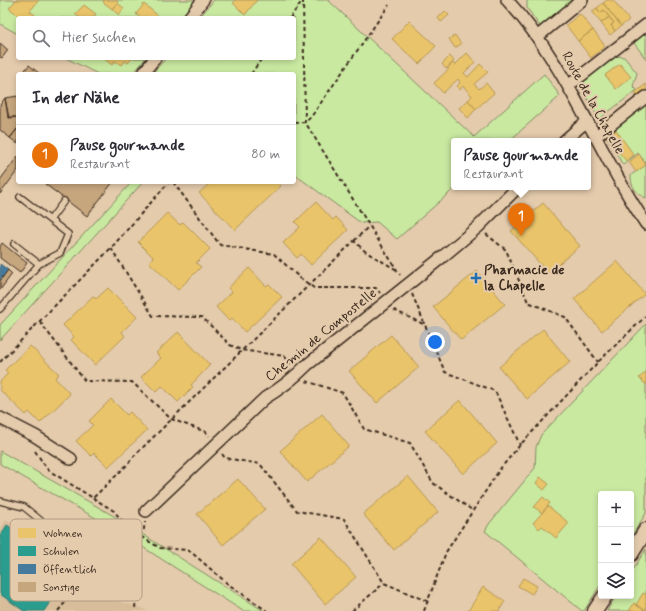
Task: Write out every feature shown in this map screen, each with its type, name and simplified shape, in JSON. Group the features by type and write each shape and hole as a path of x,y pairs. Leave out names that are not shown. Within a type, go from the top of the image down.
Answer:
{"street":[{"path":"190,16 203,0"},
{"name":"Route de la Chapelle","path":"507,0 537,37 568,86 617,178 642,211 646,224"},
{"path":"537,37 582,0"},
{"path":"568,86 646,25"},
{"path":"144,71 153,60"},
{"path":"595,138 646,97"},
{"path":"567,138 588,122"},
{"name":"Chemin de Compostelle","path":"146,511 265,398 299,373 307,364 407,286 478,227 515,190"},
{"path":"0,418 34,436 70,459"},
{"path":"634,549 646,530"},
{"path":"595,611 603,599"}],"lane":[{"path":"0,309 39,264 60,253 68,234 20,197"},
{"path":"50,220 64,201"},
{"path":"14,244 39,264"},
{"path":"0,501 24,507 39,519"}],"path":[{"path":"291,16 303,0"},
{"path":"303,0 305,122 415,299 445,372 494,391 520,445"},
{"path":"296,123 305,122 311,118 389,5"},
{"path":"252,72 261,60"},
{"path":"0,362 111,248 167,184"},
{"path":"174,184 220,245 274,254 314,288 376,288 396,311 425,325"},
{"path":"93,498 241,350 369,226"},
{"path":"478,227 506,250 528,302 565,318 598,362"},
{"path":"354,241 366,252 397,270"},
{"path":"111,248 153,316 202,317 230,345 241,350 284,356 307,383 343,393 364,429 410,443 433,483 472,510"},
{"path":"424,611 446,552 500,468 598,362 646,316"},
{"path":"40,322 84,381 132,382 171,420 206,432"},
{"path":"34,436 34,449 48,470 114,511 121,519"},
{"path":"216,445 225,458 260,464 297,511 344,520 384,583 427,602"},
{"path":"142,530 144,528 146,511"},
{"path":"142,536 160,548 187,550 191,552 228,584 267,611"},
{"path":"352,611 384,583"},
{"path":"58,611 66,601"},
{"path":"135,601 135,611"}],"shaded area":[{"path":"6,520 10,523 10,601 118,601 142,608 147,611 0,611 0,529"}],"green space":[{"path":"1,0 195,0 182,16 16,16 16,33 0,24"},
{"path":"214,0 328,0 474,137 544,74 560,96 512,138 451,138 451,190 453,190 397,239 377,222 361,223 296,175 296,72 154,72 164,60 296,60 296,16 201,16"},
{"path":"527,0 577,0 543,26 539,25 527,8"},
{"path":"646,29 646,59 632,40"},
{"path":"615,56 624,57 637,73 633,86 637,90 599,119 579,84"},
{"path":"70,60 144,60 135,72 94,72"},
{"path":"646,101 646,163 638,153 623,165 607,137 616,130 613,127"},
{"path":"646,165 646,198 633,186 631,175"},
{"path":"130,184 141,184 0,340 0,325"},
{"path":"646,324 646,513 634,532 634,491 598,491 598,589 584,611 582,611 485,531 489,524 535,468 536,447 541,435"},
{"path":"0,451 118,519 97,519 0,464"},
{"path":"142,534 264,611 243,611 142,547"},
{"path":"646,549 646,611 607,611 614,599 634,599 634,568"}],"building: Wohnen":[{"path":"16,0 39,0 30,11 36,16 19,16 9,8"},
{"path":"104,0 116,0 118,2 112,9 103,2"},
{"path":"236,0 257,0 245,15 233,3"},
{"path":"607,0 613,0 629,20 621,26 603,3"},
{"path":"117,3 124,8 119,15 112,9"},
{"path":"603,3 621,26 615,31 611,25 614,23 604,10 600,13 597,8"},
{"path":"144,4 159,16 138,16 136,14"},
{"path":"84,5 96,14 94,16 78,16 75,14"},
{"path":"597,8 600,13 604,10 609,17 601,23 592,11"},
{"path":"445,11 449,15 441,22 438,18"},
{"path":"580,14 593,30 578,41 566,25"},
{"path":"609,17 614,23 611,25 615,31 610,35 601,23"},
{"path":"409,21 436,46 419,64 392,39"},
{"path":"593,30 605,46 591,58 578,41"},
{"path":"455,35 461,44 455,48 449,39"},
{"path":"467,53 475,62 464,73 468,77 480,64 488,72 474,84 479,89 486,83 494,93 476,109 468,100 472,96 463,86 460,90 457,86 460,83 458,79 443,93 434,83 449,69 447,68 453,63 455,65"},
{"path":"450,56 454,61 446,69 442,64"},
{"path":"106,60 131,60 128,63 125,61 121,65 115,61 112,65"},
{"path":"620,64 631,77 616,89 605,75"},
{"path":"646,84 646,92 639,98 635,93"},
{"path":"468,100 476,109 468,118 459,108"},
{"path":"616,130 634,155 626,161 607,137"},
{"path":"639,154 646,165 636,172 629,162"},
{"path":"209,184 279,184 281,186 235,230 199,193"},
{"path":"316,202 333,220 336,217 348,230 311,265 301,254 297,258 283,243 300,227 295,222"},
{"path":"543,203 580,246 548,273 511,231"},
{"path":"167,213 180,225 183,222 210,249 196,263 201,267 178,290 149,262 153,257 138,242"},
{"path":"617,261 645,294 602,331 574,299"},
{"path":"249,268 266,286 269,284 282,297 245,332 232,318 229,321 216,307 232,292 228,288"},
{"path":"477,271 505,304 461,340 433,307"},
{"path":"108,288 137,317 122,332 125,336 95,365 71,340 74,337 63,325 93,296 96,299"},
{"path":"543,329 570,362 527,399 499,367"},
{"path":"178,332 210,365 191,385 193,387 178,402 162,386 156,392 141,377 161,358 156,353"},
{"path":"391,335 419,367 377,403 349,371"},
{"path":"30,346 59,374 55,378 70,394 40,423 29,412 26,415 0,390 0,382 8,373 5,370"},
{"path":"646,372 646,385 639,378"},
{"path":"111,399 127,415 130,412 147,430 108,467 94,453 91,456 76,441 93,425 89,421"},
{"path":"460,400 497,443 463,474 425,431"},
{"path":"322,414 349,446 307,482 280,451"},
{"path":"408,476 438,512 394,550 363,514"},
{"path":"540,477 549,484 544,490 536,483"},
{"path":"238,479 265,509 223,545 197,514"},
{"path":"543,497 550,503 542,513 534,507"},
{"path":"548,506 569,523 556,538 542,526 539,529 533,523"},
{"path":"321,537 356,577 325,604 291,564"},
{"path":"523,578 537,586 532,594 518,586"},
{"path":"483,587 505,601 499,611 468,611"},
{"path":"643,593 646,595 646,611 636,605"},
{"path":"634,603 646,611 629,611"}],"building: Schulen":[{"path":"7,525 10,527 10,601 51,601 44,611 24,611 0,594 0,536"}],"building: Öffentlich":[{"path":"0,264 8,270 0,281"}],"building: Sonstige":[{"path":"0,43 8,50 2,58 0,57"},
{"path":"29,65 38,72 24,72"},
{"path":"16,96 16,117 9,118 5,98"},
{"path":"5,98 8,117 16,117 16,130 10,138 0,130 0,105"},
{"path":"16,130 16,142 10,138"},
{"path":"16,159 16,173 0,194 0,180"},
{"path":"45,184 111,184 87,216"},
{"path":"2,243 27,263 20,273 0,258 0,247"},
{"path":"8,270 12,274 0,290 0,281"}],"place":[{"name":"Pause gourmande","path":"521,236"},
{"name":"Pharmacie de la Chapelle","path":"476,278"}]}
